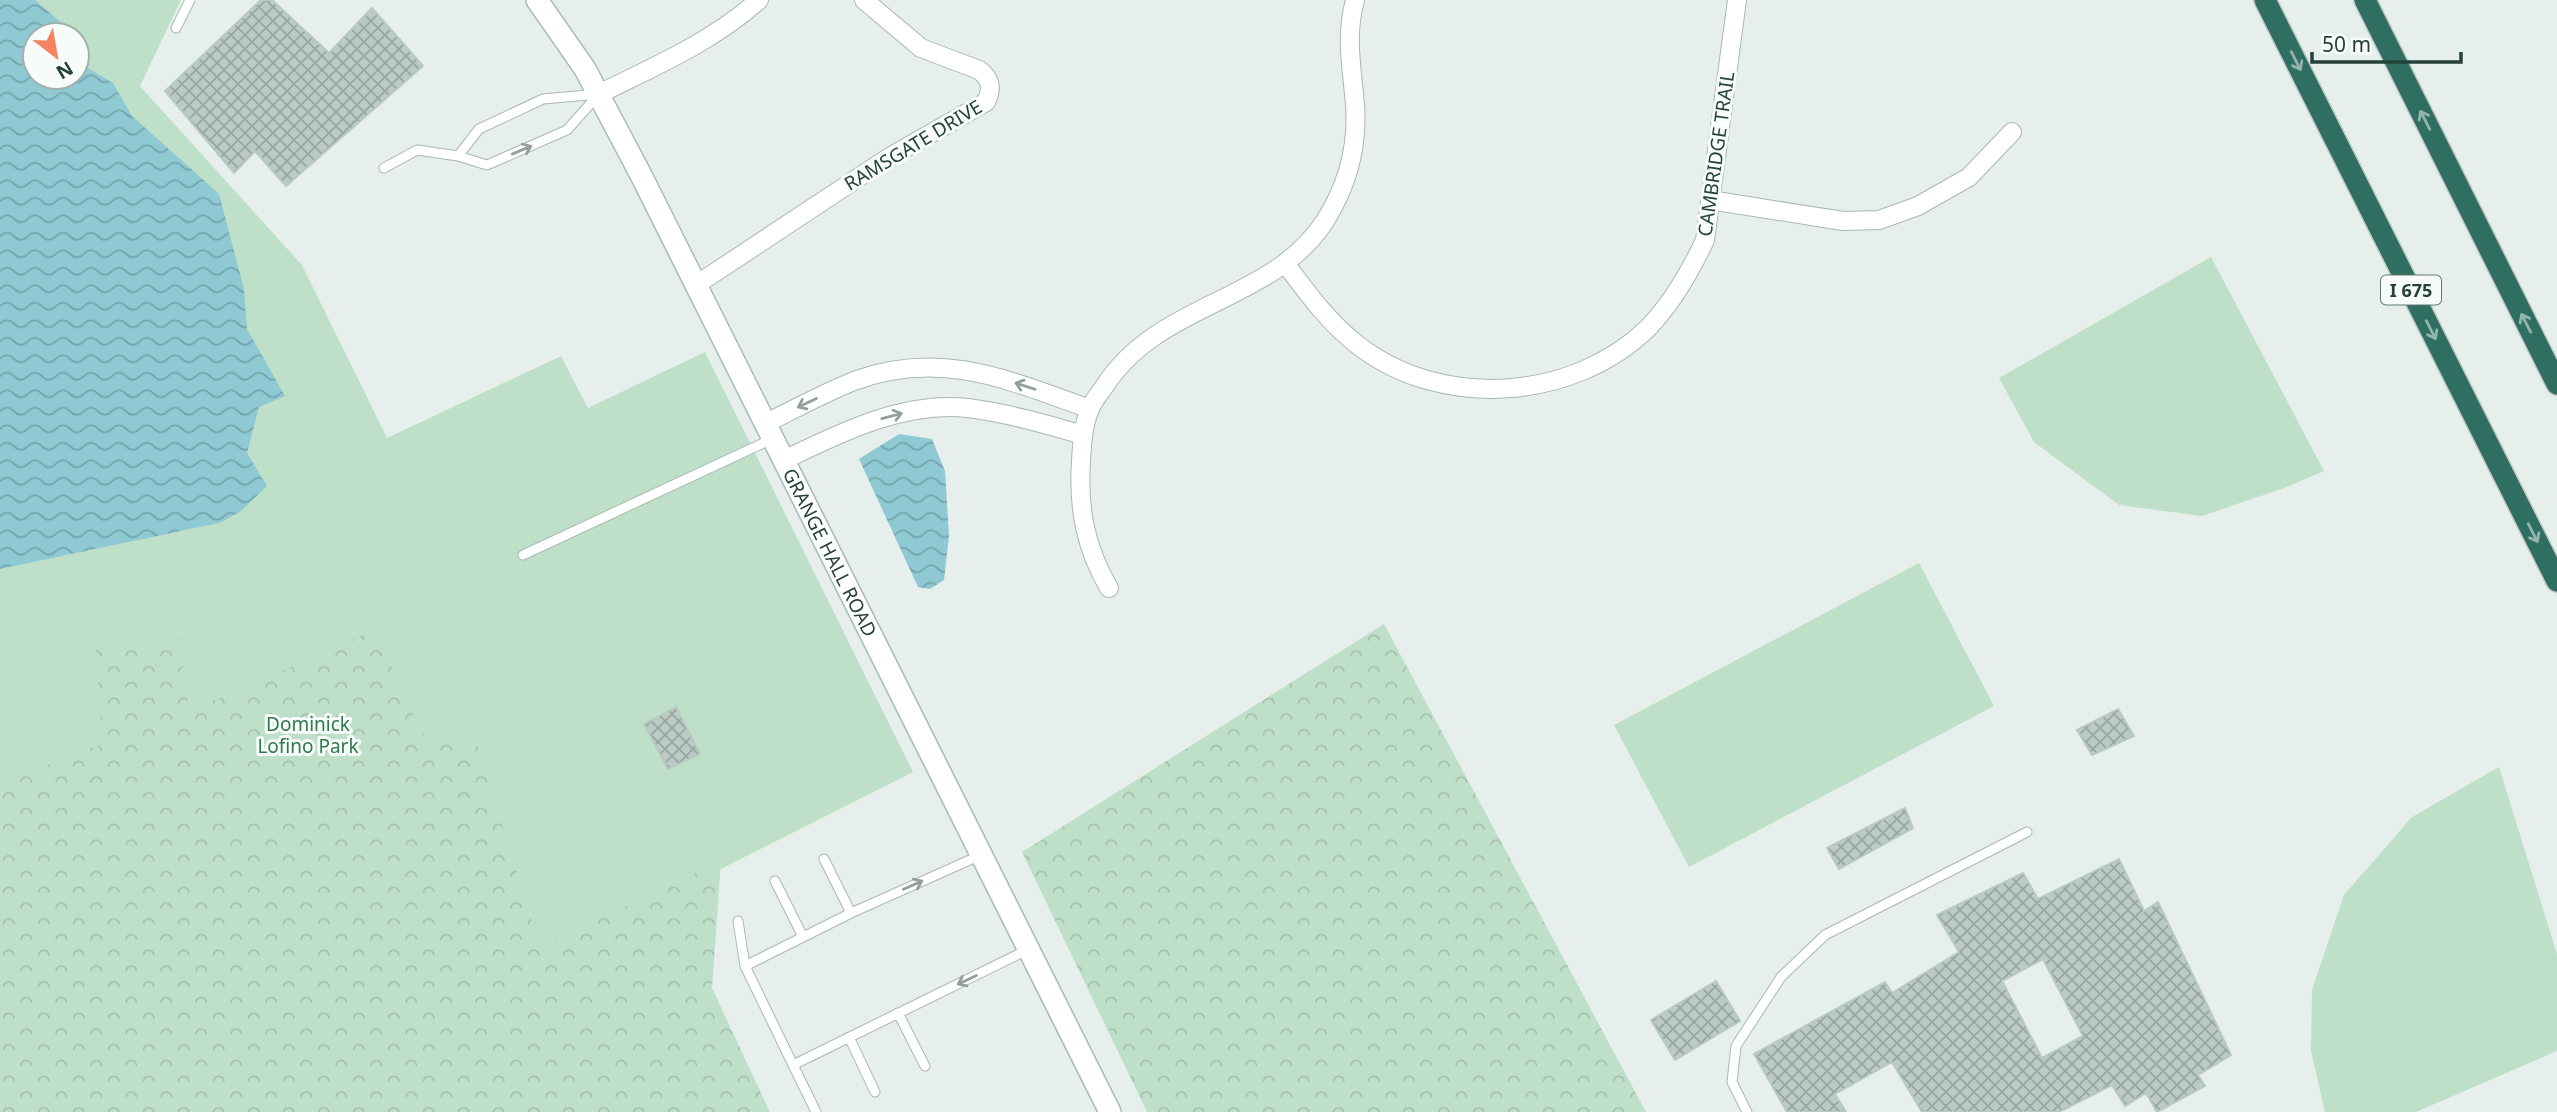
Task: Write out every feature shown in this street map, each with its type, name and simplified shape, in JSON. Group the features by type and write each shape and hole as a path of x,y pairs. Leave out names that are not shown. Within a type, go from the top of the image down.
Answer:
{"highway":[{"name":"I 675","path":"2265,0 2557,581"},
{"path":"2365,0 2557,384"}],"street":[{"name":"GRANGE HALL ROAD","path":"537,0 561,32 599,94 1110,1112"},
{"path":"599,94 709,38 737,20 759,0"},
{"name":"RAMSGATE DRIVE","path":"696,285 878,164 986,102 990,93 987,76 979,70 921,48 864,0"},
{"path":"1109,588 1090,551 1080,510 1083,435 1090,409 1124,360 1143,343 1168,326 1285,263 1306,246 1324,222 1339,196 1354,144 1355,119 1348,36 1355,0"},
{"name":"CAMBRIDGE TRAIL","path":"1285,263 1334,325 1361,348 1388,364 1451,386 1486,390 1556,381 1589,368 1620,350 1647,328 1671,302 1690,272 1705,240 1737,0"},
{"path":"1710,200 1843,221 1880,220 1918,206 1969,177 2012,132"},
{"path":"770,431 856,381 887,371 920,367 986,373 1090,409"},
{"path":"784,460 833,436 921,409 965,408 1011,415 1083,435"}],"lane":[{"path":"176,28 190,0"},
{"path":"458,156 479,129 543,99 599,94"},
{"path":"384,168 417,150 458,156 486,165 567,130 599,94"},
{"path":"523,555 770,431"},
{"path":"1747,1112 1732,1082 1736,1046 1781,977 1825,935 2027,832"},
{"path":"745,966 850,913 981,855"},
{"path":"824,859 850,913"},
{"path":"775,881 803,937"},
{"path":"738,921 745,966 816,1112"},
{"path":"793,1065 1028,950"},
{"path":"898,1013 925,1066"},
{"path":"849,1037 875,1092"}],"green space":[{"name":"Dominick Lofino Park","path":"0,0 181,0 140,86 302,265 387,438 561,356 588,408 705,352 913,772 240,1112 0,1112"},
{"path":"2211,257 2324,471 2284,488 2202,516 2119,505 2034,442 1999,378"},
{"path":"1919,563 1994,706 1689,867 1614,725"},
{"path":"1384,624 1646,1112 1147,1112 1022,852"},
{"path":"376,629 421,733 476,741 540,947 721,861 712,988 770,1112 0,1112 0,783 103,744 95,642 180,639 189,712"},
{"path":"2499,767 2557,954 2557,1051 2416,1112 2325,1112 2311,1051 2312,990 2344,895 2412,817"}],"water":[{"path":"0,0 35,0 59,21 21,21 21,91 91,91 91,70 113,83 132,116 219,194 244,289 247,329 285,396 259,407 247,453 267,486 240,512 219,523 0,569"},
{"path":"899,434 932,439 945,471 949,536 944,580 930,589 918,587 859,459"}],"building":[{"path":"261,0 272,0 329,53 372,8 423,66 286,186 255,151 234,173 165,91"},
{"path":"676,707 700,754 668,769 644,724"},
{"path":"2118,709 2134,736 2092,755 2077,730"},
{"path":"1905,808 1913,828 1839,869 1827,848"},
{"path":"2119,859 2144,911 2158,902 2231,1055 2198,1075 2205,1086 2157,1112 2146,1093 2125,1106 2112,1085 2059,1112 1922,1112 1892,1062 1835,1094 1846,1112 1787,1112 1754,1054 1885,982 1892,993 1959,952 1937,915 2023,873 2038,899","holes":["2043,959 2083,1036 2042,1058 2002,981"]},
{"path":"1716,981 1740,1021 1675,1060 1651,1020"}]}
